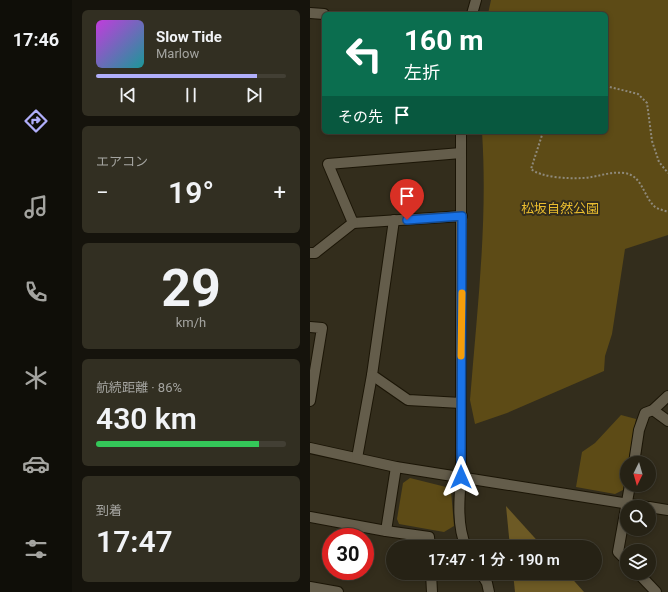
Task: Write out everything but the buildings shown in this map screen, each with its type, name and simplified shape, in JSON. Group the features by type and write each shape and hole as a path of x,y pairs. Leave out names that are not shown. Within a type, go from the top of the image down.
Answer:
{"street":[{"path":"473,12 476,0"},
{"path":"310,13 322,14"},
{"path":"461,134 461,477 459,505 463,540"},
{"path":"353,223 328,164 461,153"},
{"path":"310,253 315,253 353,223 462,216"},
{"path":"357,458 372,375 394,220"},
{"path":"310,327 322,328 310,401"},
{"path":"372,375 408,400 461,403"},
{"path":"635,456 641,424 645,413 652,410 668,396"},
{"path":"652,410 668,421"},
{"path":"310,448 396,467 620,503"},
{"path":"386,531 396,467"},
{"path":"656,508 668,510"},
{"path":"310,517 386,531 430,537 430,540"},
{"path":"620,554 618,552 621,536"},
{"path":"431,580 432,592"},
{"path":"485,580 489,592"},
{"path":"645,580 656,592"},
{"path":"310,587 338,592"}],"path":[{"path":"608,86 638,94 647,103 652,141 659,162 668,173"},
{"path":"542,134 530,169 537,174 582,178 608,173 626,173 638,180 645,196 655,207 668,212"}],"green space":[{"name":"松坂自然公園","path":"491,0 668,0 668,235 625,249 612,334 605,356 604,371 507,413 475,424 470,400 483,232 484,199 482,134 608,134 608,12 488,12"},
{"path":"621,415 636,419 629,456 620,456 620,492 615,494 576,487 582,452 595,443"},
{"path":"410,478 446,487 451,491 454,526 444,532 399,524 397,519 403,483"}],"shaded area":[{"path":"506,506 537,540 509,540"},
{"path":"514,580 573,580 584,592 515,592"}],"slow traffic":[{"path":"461,356 462,293"}],"route":[{"path":"407,220 462,216 461,477"}]}
